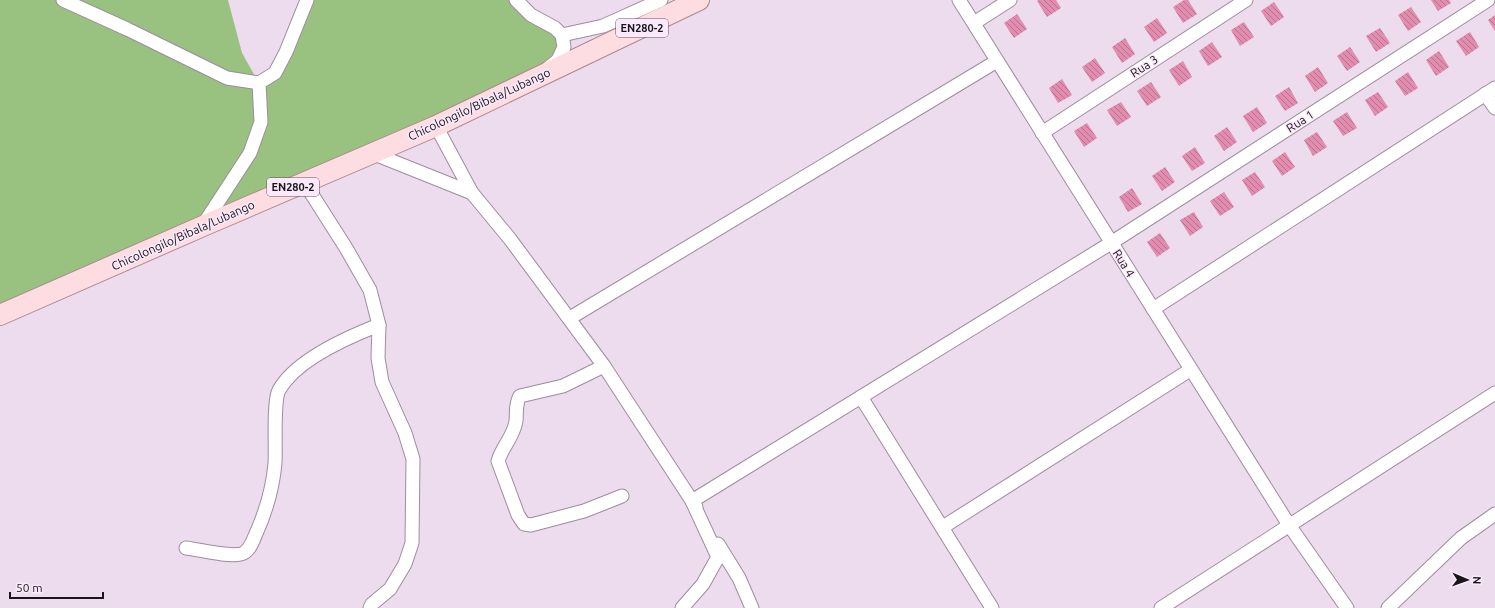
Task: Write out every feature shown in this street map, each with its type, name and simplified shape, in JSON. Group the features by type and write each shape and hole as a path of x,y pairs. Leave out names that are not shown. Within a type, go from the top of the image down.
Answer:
{"main road":[{"name":"Chicolongilo/Bibala/Lubango","path":"0,315 436,126 699,0"}],"street":[{"path":"64,0 227,78 259,83 275,73 286,52 308,0"},
{"path":"516,0 530,14 555,28 562,35 564,47 558,60 539,76"},
{"path":"562,35 603,26 661,0"},
{"name":"Rua 4","path":"959,0 1190,370 1289,525 1347,608"},
{"path":"974,23 1010,0"},
{"name":"Rua 3","path":"1042,133 1246,0"},
{"name":"Rua 1","path":"692,501 1111,243 1488,0"},
{"path":"570,318 997,61"},
{"path":"203,226 250,153 261,122 259,83"},
{"path":"1153,309 1490,91 1495,108"},
{"path":"436,126 472,193 510,239 570,318 604,366 692,501 739,578 752,608"},
{"path":"372,153 472,193"},
{"path":"304,182 346,248 370,290 379,325 378,358 382,382 405,433 413,459 412,544 405,564 390,589 372,604 370,608"},
{"path":"186,548 230,555 242,554 249,548 259,527 271,488 274,464 278,392 288,378 309,361 349,336 379,325"},
{"path":"604,366 563,386 520,396 517,402 516,422 510,438 498,461 518,515 524,524 531,525 584,511 622,496"},
{"path":"943,527 1190,370"},
{"path":"1161,608 1495,393"},
{"path":"861,397 992,608"},
{"path":"682,608 703,584 718,557 692,501"},
{"path":"1388,608 1461,538 1495,514"}],"green space":[{"path":"0,0 228,0 242,53 259,83 275,73 307,0 516,0 562,35 558,60 0,315"}],"building":[{"path":"1056,0 1061,8 1047,17 1037,1"},
{"path":"1184,0 1188,0 1197,14 1183,23 1173,7"},
{"path":"1431,0 1449,0 1451,3 1438,11"},
{"path":"1274,2 1284,17 1271,26 1261,11"},
{"path":"1411,7 1421,22 1408,31 1398,15"},
{"path":"1017,14 1027,29 1014,38 1004,23"},
{"path":"1495,15 1495,31 1488,20"},
{"path":"1157,18 1167,33 1154,42 1144,27"},
{"path":"1244,22 1254,37 1240,46 1231,30"},
{"path":"1380,28 1390,43 1376,52 1366,36"},
{"path":"1470,32 1479,47 1466,56 1456,41"},
{"path":"1125,38 1135,54 1122,63 1112,47"},
{"path":"1212,42 1222,57 1208,66 1199,51"},
{"path":"1350,47 1360,62 1347,71 1337,56"},
{"path":"1439,51 1449,67 1436,76 1426,60"},
{"path":"1095,58 1105,73 1092,82 1082,67"},
{"path":"1183,61 1192,77 1179,86 1169,70"},
{"path":"1318,67 1328,83 1315,92 1305,76"},
{"path":"1408,72 1418,88 1405,96 1395,81"},
{"path":"1062,79 1072,95 1058,103 1049,88"},
{"path":"1151,82 1161,97 1147,106 1137,91"},
{"path":"1289,87 1298,103 1285,111 1275,96"},
{"path":"1378,92 1388,107 1375,116 1365,100"},
{"path":"1121,102 1131,117 1117,126 1107,110"},
{"path":"1257,107 1267,123 1253,132 1243,116"},
{"path":"1347,112 1357,128 1343,136 1333,121"},
{"path":"1087,123 1097,138 1084,147 1074,131"},
{"path":"1227,127 1237,142 1224,151 1214,136"},
{"path":"1317,132 1327,147 1313,156 1304,140"},
{"path":"1195,147 1205,163 1192,171 1182,156"},
{"path":"1285,152 1295,167 1282,176 1272,161"},
{"path":"1165,167 1175,182 1162,191 1152,176"},
{"path":"1255,172 1265,187 1252,196 1242,180"},
{"path":"1132,188 1142,204 1128,212 1119,197"},
{"path":"1224,192 1234,207 1220,216 1210,201"},
{"path":"1194,212 1203,227 1190,236 1180,220"},
{"path":"1160,233 1170,248 1157,257 1147,242"}]}
